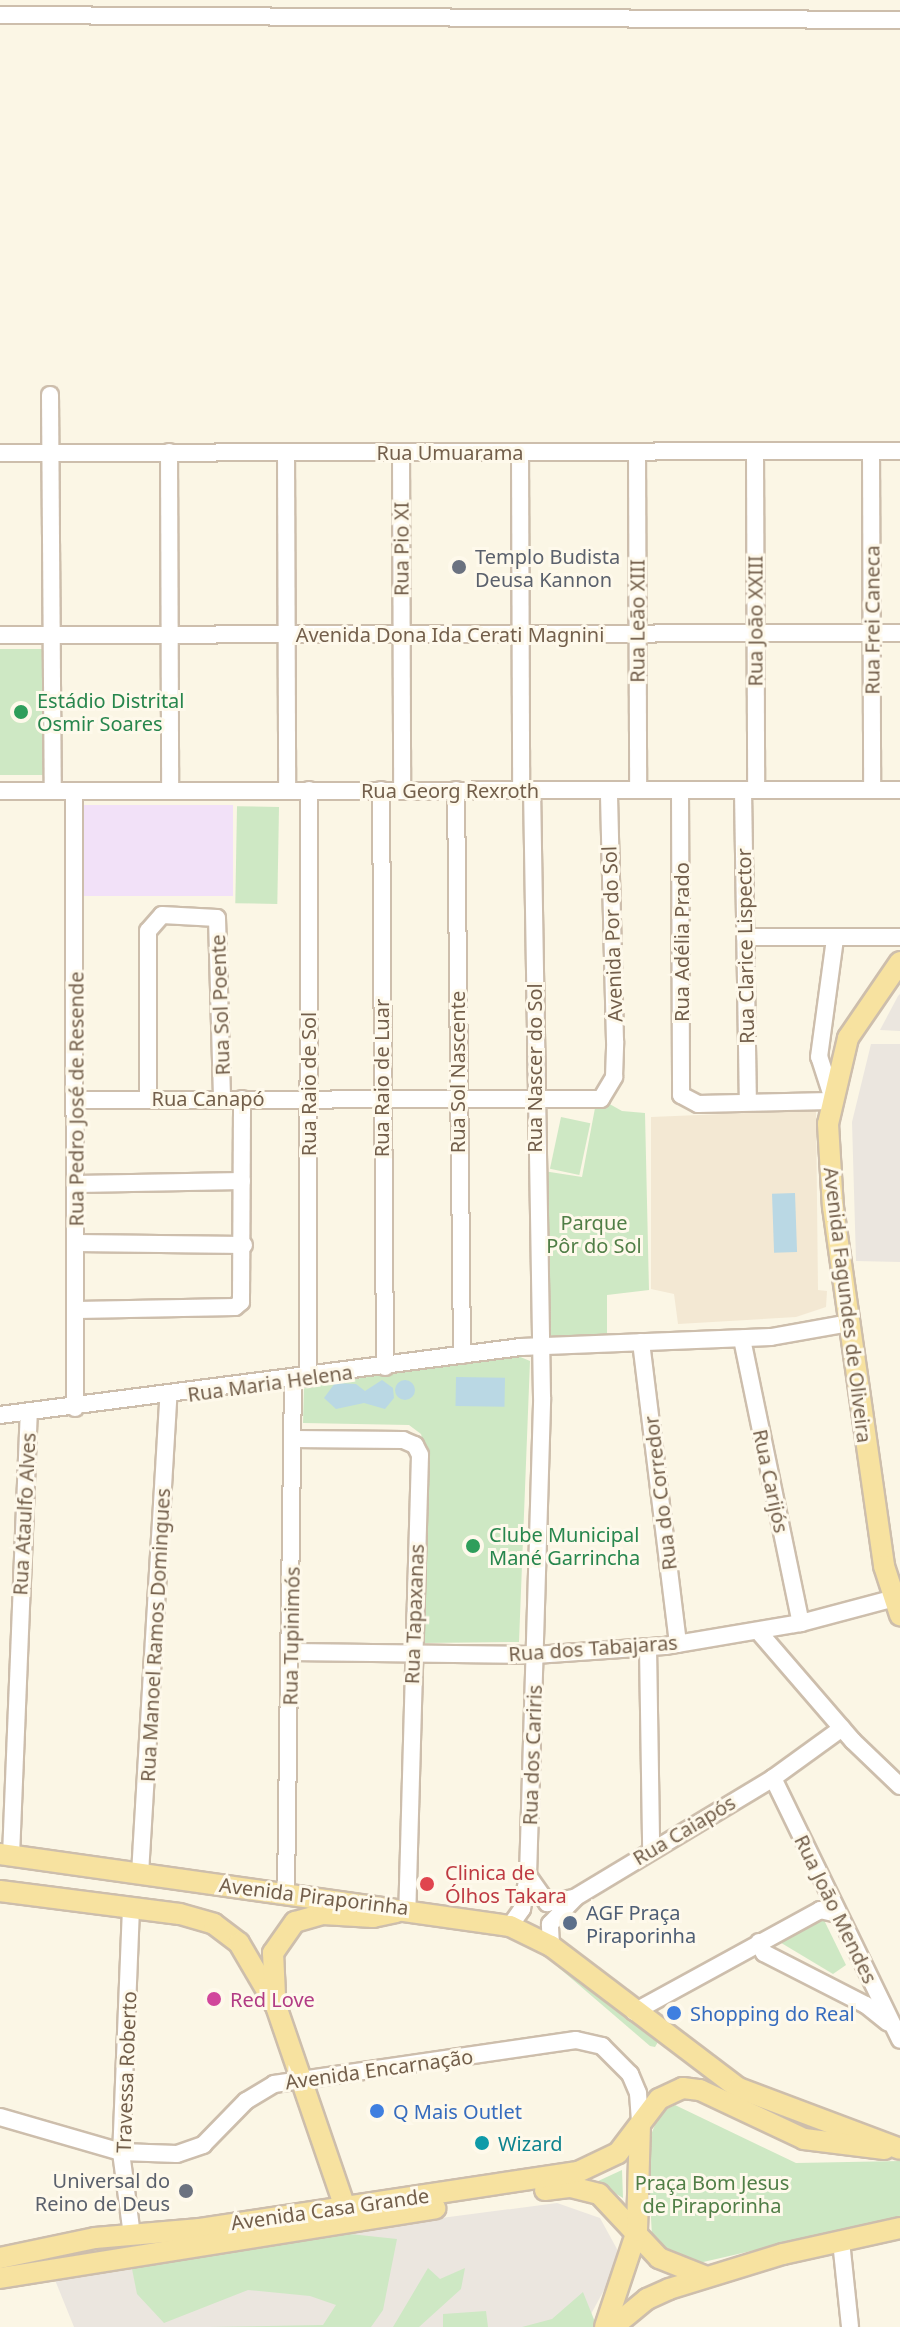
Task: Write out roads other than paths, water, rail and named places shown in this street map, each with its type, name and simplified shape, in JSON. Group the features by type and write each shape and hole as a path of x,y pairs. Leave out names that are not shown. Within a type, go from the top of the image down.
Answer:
{"main road":[{"name":"Avenida Fagundes de Oliveira","path":"896,1607 849,1323 831,1192 831,1097 848,1038 900,962"},
{"name":"Avenida Piraporinha","path":"5,1855 407,1908 510,1926 551,1946 714,2075 754,2097 900,2150"},
{"name":"Avenida Piraporinha","path":"0,1891 193,1917 222,1929 246,1952 276,2006 348,2214"},
{"path":"276,2006 273,1953 295,1922 323,1914 373,1917 407,1908"},
{"name":"Avenida Piraporinha","path":"640,2121 666,2094 688,2087 804,2139 900,2150"},
{"path":"605,2327 637,2231 640,2121"},
{"name":"Avenida Casa Grande","path":"0,2278 578,2172 618,2153 640,2121"},
{"name":"Avenida Casa Grande","path":"0,2258 132,2235 348,2214 571,2187 599,2194 637,2231"},
{"path":"613,2327 647,2299 704,2276 900,2228"},
{"path":"637,2231 666,2263 704,2276"}],"street":[{"path":"0,15 74,7 560,8 900,20"},
{"path":"50,395 53,791"},
{"name":"Rua João XXIII","path":"750,790 755,634 755,451"},
{"name":"Rua Frei Caneca","path":"871,451 872,790"},
{"name":"Rua Umuarama","path":"0,453 900,451"},
{"path":"169,452 170,790"},
{"path":"286,452 287,790"},
{"name":"Rua Pio XI","path":"401,452 402,790"},
{"name":"Rua Nascer do Sol","path":"520,452 520,634 539,1346"},
{"name":"Rua Leão XIII","path":"637,452 638,790"},
{"name":"Avenida Dona Ida Cerati Magnini","path":"0,635 900,633"},
{"name":"Rua Raio de Sol","path":"300,1379 308,1099 309,790"},
{"name":"Rua Raio de Luar","path":"381,790 380,1097 385,1367"},
{"name":"Rua Sol Nascente","path":"456,790 462,1355"},
{"name":"Avenida Por do Sol","path":"609,790 614,1077"},
{"name":"Rua Adélia Prado","path":"680,790 681,1095 698,1104 748,1102"},
{"name":"Rua Clarice Lispector","path":"748,1102 745,937 750,790"},
{"name":"Rua Georg Rexroth","path":"0,791 900,790"},
{"name":"Rua Pedro José de Resende","path":"74,791 75,1408"},
{"name":"Rua Sol Poente","path":"148,1098 148,931 162,915 217,918 222,1097"},
{"path":"745,937 900,937"},
{"path":"748,1102 831,1097 819,1057 835,938"},
{"name":"Rua Canapó","path":"76,1100 222,1097 601,1099 614,1077"},
{"path":"77,1310 235,1307 243,1297 242,1099"},
{"path":"77,1184 242,1181"},
{"path":"76,1243 244,1245"},
{"name":"Rua Maria Helena","path":"0,1415 168,1397 539,1346 742,1339 849,1323"},
{"name":"Rua Carijós","path":"742,1339 801,1623"},
{"name":"Rua do Corredor","path":"641,1342 678,1644"},
{"name":"Rua dos Cariris","path":"510,1926 522,1909 528,1876 535,1655 539,1346"},
{"name":"Rua Tupinimós","path":"286,1892 293,1439 300,1379"},
{"name":"Rua Manoel Ramos Domingues","path":"140,1874 168,1397"},
{"name":"Rua Ataulfo Alves","path":"5,1855 29,1412"},
{"name":"Rua Tapaxanas","path":"293,1439 403,1440 418,1448 407,1908"},
{"name":"Rua dos Tabajaras","path":"291,1652 535,1655 648,1647 896,1607"},
{"path":"758,1631 842,1728 900,1786"},
{"path":"648,1647 651,1848"},
{"name":"Rua Caiapós","path":"551,1946 550,1924 576,1897 651,1848 773,1778 842,1728"},
{"name":"Rua João Mendes","path":"773,1778 896,2033"},
{"path":"528,1876 547,1903 576,1897"},
{"path":"820,1910 827,1892"},
{"name":"Travessa Roberto","path":"131,1908 121,2152 132,2235"},
{"path":"634,2012 820,1910 838,1914"},
{"path":"759,1942 764,1953 846,1995 896,2033"},
{"path":"846,1995 866,1971"},
{"name":"Avenida Encarnação","path":"0,2117 121,2152 158,2156 197,2149 257,2093 299,2079 589,2041 609,2051 630,2074 638,2093 640,2121"},
{"path":"841,2241 850,2327"}],"water":[{"path":"795,1193 797,1252 774,1253 772,1194"},
{"path":"456,1377 505,1378 504,1407 455,1406"},
{"path":"382,1380 393,1388 394,1398 385,1409 364,1403 336,1409 324,1398 335,1383 356,1384 365,1391"},
{"path":"405,1380 412,1383 415,1390 412,1397 405,1400 398,1397 395,1390 398,1383"}],"place":[{"name":"Templo Budista Deusa Kannon","path":"459,567"},
{"name":"Estádio Distrital Osmir Soares","path":"21,712"},
{"name":"Clube Municipal Mané Garrincha","path":"473,1546"},
{"name":"Clinica de Ólhos Takara","path":"427,1884"},
{"name":"AGF Praça Piraporinha","path":"570,1923"},
{"name":"Red Love","path":"214,1999"},
{"name":"Shopping do Real","path":"674,2013"},
{"name":"Q Mais Outlet","path":"377,2111"},
{"name":"Wizard","path":"482,2143"},
{"name":"Universal do Reino de Deus","path":"186,2191"}],"park label":[{"name":"Parque Pôr do Sol","path":"594,1234"},
{"name":"Praça Bom Jesus de Piraporinha","path":"712,2194"}]}
